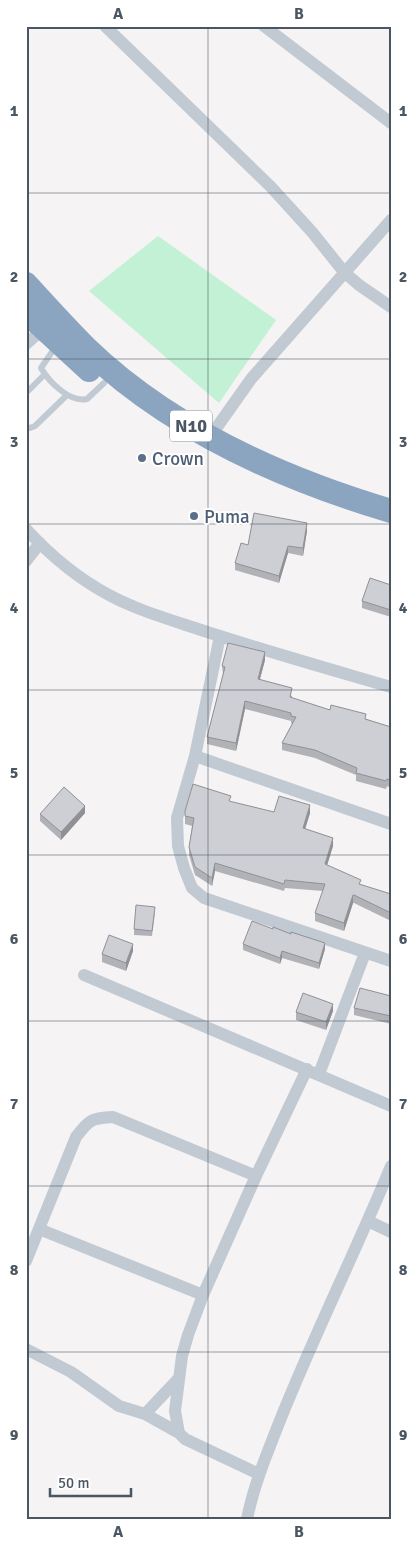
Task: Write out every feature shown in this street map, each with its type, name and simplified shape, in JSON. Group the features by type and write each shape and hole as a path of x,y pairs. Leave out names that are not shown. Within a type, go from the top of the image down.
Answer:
{"highway":[{"name":"N10","path":"26,284 87,348 122,378 158,405 210,438 276,471 324,490 391,511"},
{"name":"N10","path":"26,312 43,339 174,434 225,463 302,499 391,527"}],"street":[{"path":"105,26 271,188 312,232 344,272 391,307"},
{"path":"264,26 391,123"},
{"path":"210,438 252,379 391,220"},
{"path":"26,528 40,543 81,577 108,595 140,610 391,687"},
{"path":"26,561 40,543"},
{"path":"220,636 195,756 177,818 178,846 192,888 204,898 391,961"},
{"path":"195,756 391,824"},
{"path":"179,1433 175,1411 184,1349 203,1295 256,1176 313,1072 365,953"},
{"path":"84,975 391,1106"},
{"path":"26,1261 76,1137 88,1122 113,1117 256,1176"},
{"path":"247,1519 259,1474 293,1388 391,1166"},
{"path":"368,1221 391,1232"},
{"path":"39,1230 203,1295"},
{"path":"26,1349 71,1372 118,1406 145,1414 179,1433 185,1439 259,1474"},
{"path":"145,1414 179,1378"}],"lane":[{"path":"43,339 42,369 66,395 76,399 87,399 104,383"},
{"path":"26,393 45,374"},
{"path":"26,427 35,426 66,395"}],"green space":[{"path":"158,236 276,320 219,403 89,291"}],"building":[{"path":"254,513 307,523 303,548 288,546 279,576 235,563 241,543 248,545"},
{"path":"370,578 391,585 391,610 362,601"},
{"path":"228,643 265,652 258,679 292,688 290,697 330,710 331,705 366,714 365,719 391,727 391,780 387,779 386,781 356,773 357,768 315,750 282,743 296,717 291,716 291,713 245,701 236,743 207,737 225,667 222,666"},
{"path":"193,784 231,796 229,801 274,812 279,796 310,805 303,828 333,838 325,864 361,880 359,884 391,894 391,913 353,895 344,923 315,913 325,884 285,880 284,884 215,863 212,878 195,867 189,847 194,818 185,816"},
{"path":"64,787 85,806 61,832 40,814"},
{"path":"136,905 155,907 152,931 134,929"},
{"path":"252,921 273,929 273,927 325,943 319,963 282,951 280,958 243,944"},
{"path":"109,935 133,944 126,963 102,954"},
{"path":"360,988 391,996 391,1016 354,1008"},
{"path":"303,993 333,1004 326,1022 296,1012"}],"place":[{"name":"Crown","path":"142,458"},
{"name":"Puma","path":"194,516"}]}
